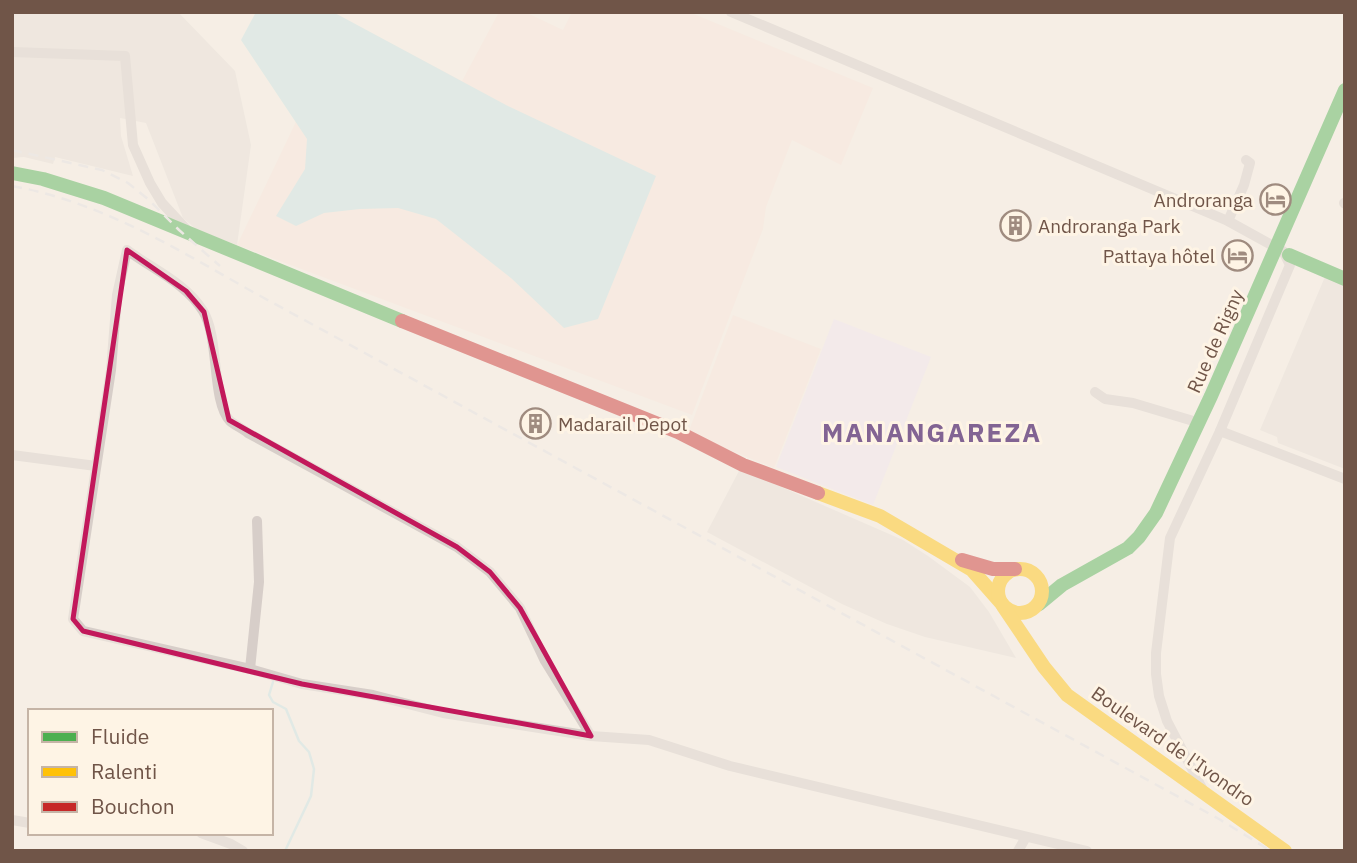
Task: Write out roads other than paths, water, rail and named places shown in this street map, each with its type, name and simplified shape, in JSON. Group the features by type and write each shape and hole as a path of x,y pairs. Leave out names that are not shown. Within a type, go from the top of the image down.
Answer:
{"main road":[{"name":"Rue de Rigny","path":"953,557 993,569 1023,570 1058,578 1107,564 1139,536 1161,503 1283,252 1345,90"},
{"path":"12,173 38,177 106,198 194,237 677,432 743,465 880,516 972,570 1003,605 1044,667"},
{"path":"1283,252 1345,279"},
{"path":"1037,605 1020,614 1003,605 998,590 1003,576 1023,570 1040,582 1042,597 1032,621 1032,638 1044,667"},
{"name":"Rue de Rigny","path":"1037,605 1050,591 1079,574"},
{"name":"Boulevard de l'Ivondro","path":"1044,667 1067,695 1285,851"}],"street":[{"path":"731,12 1228,221 1283,252 1290,265 1220,431 1170,538 1156,653 1159,696 1167,720 1205,793"},
{"path":"12,52 125,56 133,145 162,203 194,237"},
{"path":"1228,221 1244,185 1250,163 1246,160"},
{"path":"591,736 545,661 520,608 490,572 457,547 248,433 229,420 222,405 212,338 204,312 186,291 127,250 117,295 111,370 73,619 83,631 250,669 302,684 373,695 443,713 591,736 649,740 730,766 1087,851"},
{"path":"1095,392 1105,399 1133,403 1200,423"},
{"path":"1220,431 1345,479"},
{"path":"12,455 96,466"},
{"path":"250,669 259,582 257,521"},
{"path":"206,835 243,851"},
{"path":"1018,851 1026,837"}],"water":[{"path":"256,12 333,12 506,105 656,176 598,319 564,328 511,278 436,219 398,208 324,213 296,226 276,216 305,169 307,139 241,40"}],"waterway":[{"path":"273,682 269,695 273,702 286,709 299,741 309,752 314,769 311,796 285,851"}],"railway":[{"path":"12,150 102,170 128,183 220,266"},
{"path":"12,186 76,203 166,243 1219,819 1271,851"}],"place":[{"name":"Androranga","path":"1276,200"},
{"name":"Androranga Park","path":"1015,226"},
{"name":"Pattaya hôtel","path":"1238,256"},
{"name":"Madarail Depot","path":"535,424"}],"district":[{"name":"MANANGAREZA","path":"932,433"}]}
